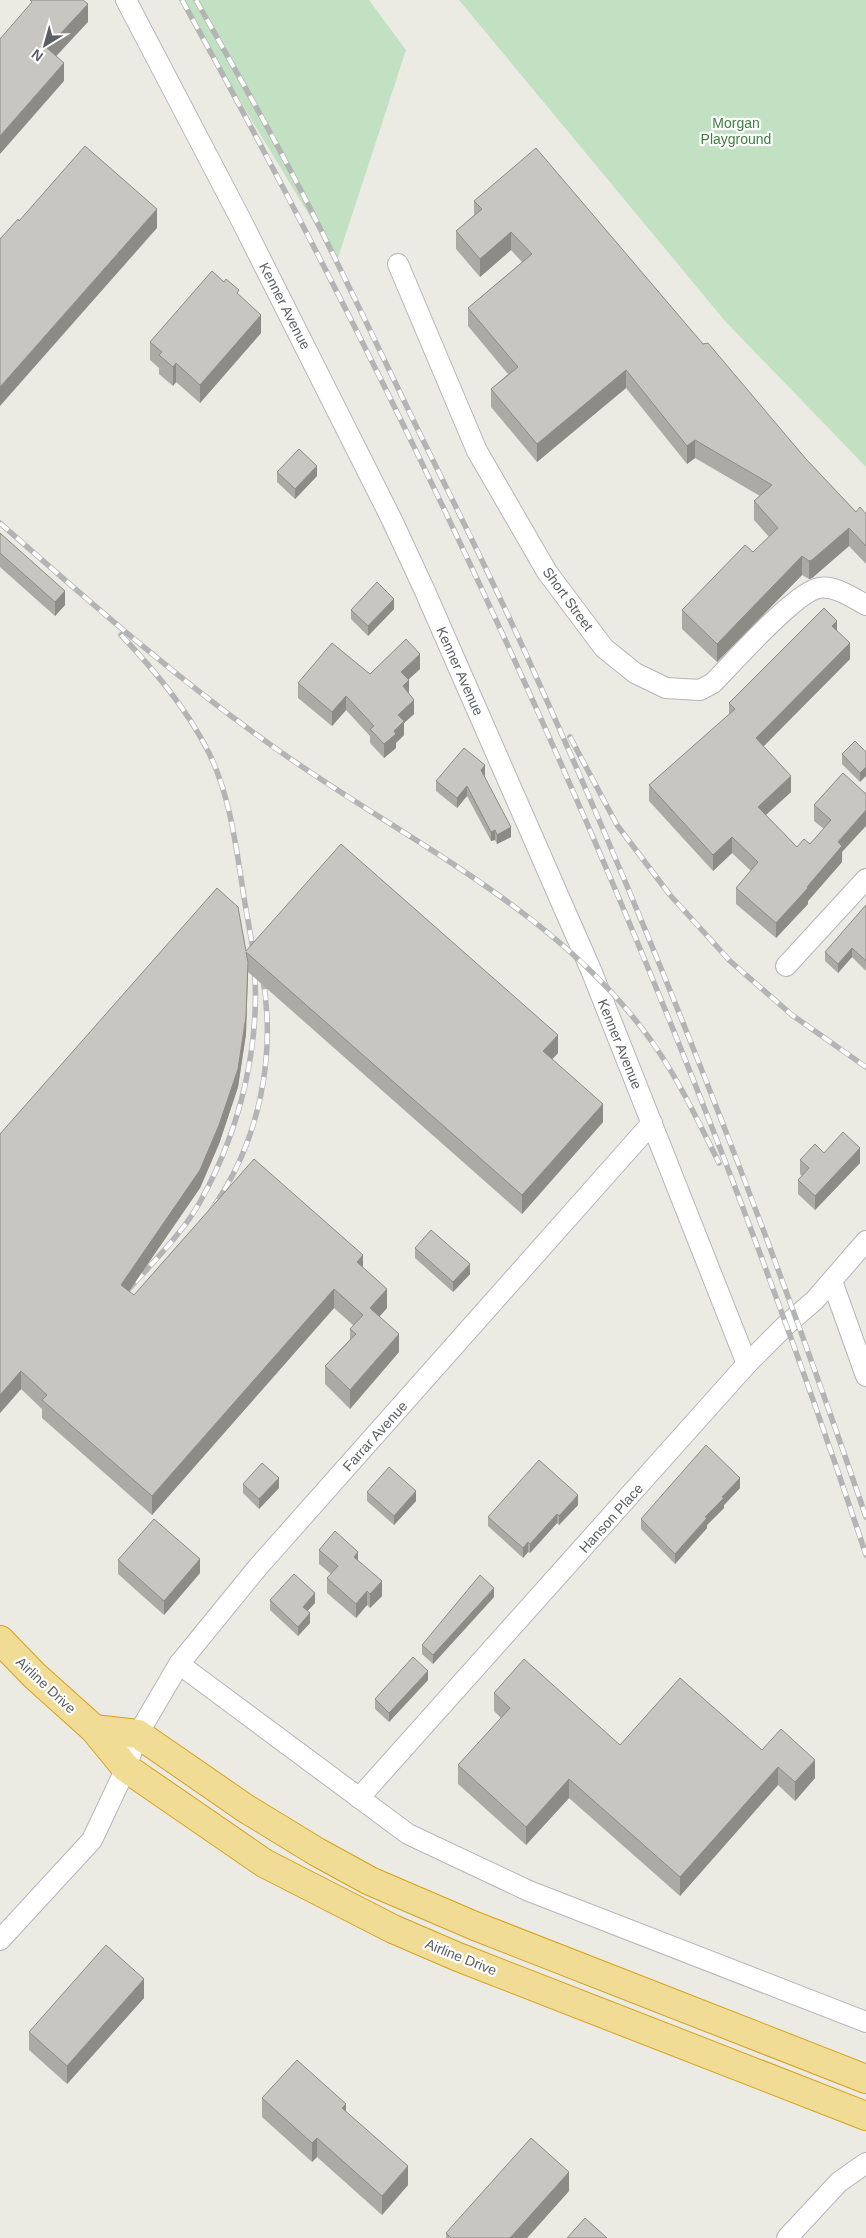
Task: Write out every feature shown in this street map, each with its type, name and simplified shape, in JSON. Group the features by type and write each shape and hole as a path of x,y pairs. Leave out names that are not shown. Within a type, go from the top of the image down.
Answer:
{"highway":[{"name":"Airline Drive","path":"0,1640 35,1676 94,1729 126,1768 264,1863 393,1929 458,1957 866,2116"},
{"path":"94,1729 138,1734 245,1808 317,1852 370,1881 475,1926 866,2080"}],"street":[{"name":"Kenner Avenue","path":"126,0 242,220 391,518 587,961 747,1364"},
{"name":"Short Street","path":"398,264 478,451 547,572 604,648 635,673 666,688 700,690 713,683 792,603 819,588 838,590 866,605"},
{"path":"786,966 866,879"},
{"name":"Farrar Avenue","path":"0,1940 92,1840 126,1768 138,1734 179,1664 258,1567 652,1123"},
{"name":"Hanson Place","path":"359,1798 747,1364 815,1300 866,1241"},
{"path":"832,1281 866,1376"},
{"path":"179,1664 408,1834 529,1891 866,2022"},
{"path":"787,2238 839,2182 866,2163"}],"green space":[{"path":"179,0 369,0 406,50 337,261"},
{"name":"Morgan Playground","path":"459,0 866,0 866,467 725,321"}],"building":[{"path":"30,0 83,0 88,4 47,48 64,63 0,136 0,39 32,2"},
{"path":"85,146 157,209 0,387 0,239 18,219 19,221"},
{"path":"536,148 703,344 708,343 806,459 856,512 860,507 866,514 866,546 849,528 812,560 809,561 802,556 717,644 682,610 745,545 753,552 778,528 754,501 772,485 695,440 687,446 626,370 537,444 491,389 518,367 468,308 532,254 511,232 480,259 456,231 482,209 474,201"},
{"path":"212,271 224,282 226,279 239,290 237,293 261,315 200,385 176,363 173,367 159,355 162,352 150,342"},
{"path":"299,449 317,466 295,489 277,472"},
{"path":"0,533 65,591 55,602 0,553"},
{"path":"377,582 394,599 368,626 351,610"},
{"path":"824,608 837,621 832,626 850,643 756,738 791,776 758,807 797,847 804,839 810,844 831,820 814,805 843,773 866,794 866,810 838,842 842,846 808,888 776,923 736,888 758,862 732,837 713,855 649,785 735,709 729,703"},
{"path":"406,639 420,654 401,672 409,680 403,686 414,700 398,715 404,721 394,731 396,734 384,744 370,729 374,726 346,696 332,712 298,683 332,643 370,674"},
{"path":"855,741 866,752 866,767 860,773 842,754"},
{"path":"464,748 485,765 481,770 511,827 497,835 495,830 491,832 467,786 457,798 436,781"},
{"path":"341,844 558,1035 543,1051 603,1104 522,1195 246,952 248,962 246,1016 238,1069 219,1125 200,1170 121,1285 134,1295 254,1159 363,1255 357,1262 387,1289 370,1308 399,1334 350,1390 325,1366 356,1334 350,1329 363,1315 334,1289 152,1496 42,1400 47,1395 21,1371 0,1395 0,1134 217,888 238,907 246,951"},
{"path":"866,905 866,961 852,948 838,964 825,952"},
{"path":"843,1132 860,1148 815,1196 798,1180 809,1168 800,1160 815,1144 824,1153"},
{"path":"431,1230 470,1264 453,1282 415,1248"},
{"path":"706,1445 740,1478 675,1554 641,1519"},
{"path":"539,1460 578,1495 559,1516 557,1514 530,1544 528,1542 523,1548 488,1517"},
{"path":"262,1463 279,1478 259,1499 243,1484"},
{"path":"389,1467 416,1491 394,1516 367,1492"},
{"path":"154,1519 200,1559 164,1601 118,1560"},
{"path":"335,1531 358,1552 354,1557 382,1581 370,1594 367,1591 356,1604 327,1578 338,1566 319,1550"},
{"path":"294,1574 315,1593 303,1607 310,1613 298,1627 270,1600"},
{"path":"480,1575 494,1588 433,1655 422,1645"},
{"path":"413,1657 428,1671 389,1713 375,1699"},
{"path":"524,1659 620,1745 680,1678 762,1750 781,1729 815,1760 795,1782 778,1767 680,1877 569,1779 526,1827 458,1765 510,1708 494,1693"},
{"path":"106,1945 144,1979 67,2066 29,2032"},
{"path":"297,2060 346,2104 342,2108 408,2166 382,2196 317,2138 312,2143 262,2098"},
{"path":"531,2138 569,2172 510,2238 451,2238 446,2233"},
{"path":"585,2218 607,2238 567,2238"}],"railway":[{"path":"182,0 283,187 379,377 472,568 560,762 644,957 723,1155 797,1354 866,1555"},
{"path":"196,0 297,183 328,244 503,605 577,768 666,979 708,1086 789,1300 866,1517"},
{"path":"0,523 104,614 211,701 285,755 480,882 572,953 613,994 650,1039 679,1084 719,1163"},
{"path":"121,635 146,662 191,721 216,769 222,785 234,834 253,951 255,983 255,1016 246,1081 238,1112 215,1173 185,1225 167,1248 128,1290"},
{"path":"570,737 617,825 670,895 730,961 792,1015 866,1067"},
{"path":"212,1209 229,1183 242,1155 253,1126 261,1096 267,1034 262,973"}]}
